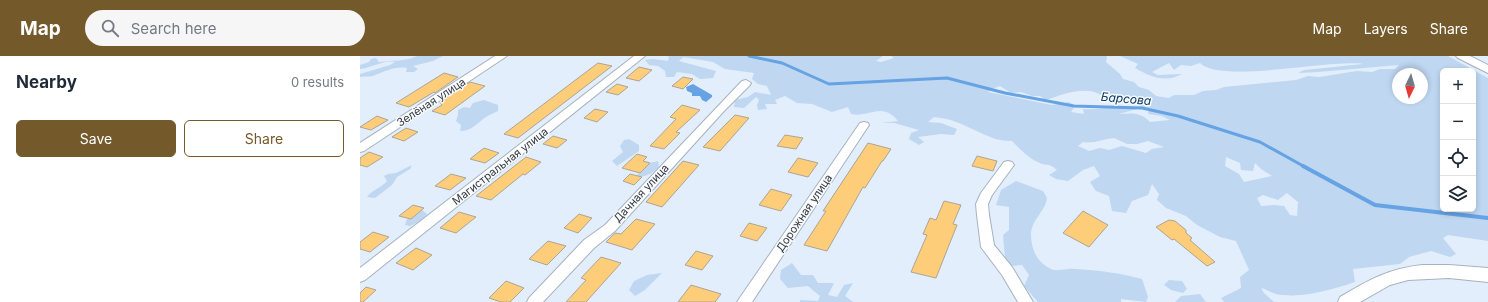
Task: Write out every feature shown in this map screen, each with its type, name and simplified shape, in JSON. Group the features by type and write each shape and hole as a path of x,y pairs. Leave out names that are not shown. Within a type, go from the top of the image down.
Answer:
{"street":[{"name":"Зелёная улица","path":"360,148 502,56"},
{"name":"Магистральная улица","path":"360,276 640,56"},
{"path":"1462,56 1488,70"},
{"name":"Дачная улица","path":"534,302 589,244 610,228 746,83"},
{"name":"Дорожная улица","path":"744,302 864,125"},
{"path":"1008,165 987,193 982,204 983,216 988,247 1007,271 1026,302"},
{"path":"1346,302 1384,280 1412,273 1450,270 1488,275"}],"shaded area":[{"path":"417,56 443,56 433,61 413,66 418,69 414,72 406,72 407,68 398,68 373,76 360,77 360,74 390,65 395,62 391,61 403,60"},
{"path":"667,56 883,56 876,61 881,62 894,58 891,56 1107,56 1106,62 1120,74 1123,79 1134,82 1139,87 1149,90 1156,96 1169,98 1174,95 1194,95 1203,91 1216,90 1224,87 1296,80 1308,76 1319,77 1357,71 1372,72 1380,69 1392,69 1392,104 1428,104 1428,68 1396,68 1399,65 1298,73 1304,70 1363,64 1348,63 1277,70 1230,71 1212,69 1200,63 1191,66 1181,65 1174,70 1169,63 1152,72 1158,75 1182,74 1170,78 1158,78 1135,68 1138,64 1120,56 1448,56 1470,68 1440,68 1440,212 1476,212 1476,71 1488,78 1488,241 1448,235 1443,238 1456,254 1450,257 1431,251 1409,257 1400,264 1353,269 1355,282 1306,295 1286,295 1274,293 1261,288 1264,293 1274,302 1224,302 1221,298 1241,288 1240,277 1249,270 1236,241 1220,237 1197,225 1186,216 1166,208 1157,200 1159,194 1152,184 1148,195 1132,201 1126,213 1112,211 1109,196 1096,191 1090,182 1100,176 1094,166 1083,170 1068,181 1056,179 1049,175 1057,170 1050,165 1043,164 1032,159 1012,141 1005,141 990,137 951,120 942,118 934,117 928,122 941,123 957,129 954,135 941,134 918,137 924,142 919,145 909,139 911,133 919,130 894,123 881,123 898,121 886,112 881,111 858,115 851,114 848,107 832,112 812,104 797,103 785,96 775,100 777,104 765,104 767,109 758,110 757,105 759,100 756,97 744,108 734,107 735,100 748,97 755,92 771,95 767,86 758,84 752,79 754,73 725,69 713,62 683,57 679,61 716,71 713,78 700,79 692,74 677,72 674,77 666,77 665,71 658,66 649,65 645,60 653,59 668,61 669,57","holes":["1000,86 1011,93 1021,92 1032,96 1040,96 1045,100 1072,92 1083,91 1093,92 1108,98 1122,97 1125,100 1135,99 1138,102 1137,106 1149,109 1148,114 1162,116 1170,120 1150,122 1143,116 1132,113 1119,114 1137,109 1130,107 1083,109 1084,114 1071,112 1075,106 1069,102 1052,105 988,92","1114,138 1127,144 1137,144 1148,141 1164,147 1152,149 1146,153 1122,146 1109,150 1100,148 1089,151 1078,146 1083,142 1095,142","1226,157 1240,163 1241,170 1253,171 1255,163 1272,176 1244,182 1239,174 1225,166","1287,193 1298,202 1297,216 1290,215 1284,206 1261,206 1257,198 1263,195 1278,200"]},
{"path":"376,58 379,62 391,61 360,69 360,65"},
{"path":"484,100 498,105 498,111 486,117 468,130 460,131 461,125 456,121 458,110 464,107 470,108 473,103"},
{"path":"629,139 639,145 639,151 617,166 612,161 623,152 620,146 624,140"},
{"path":"658,161 659,167 651,173 646,176 636,176 650,163"},
{"path":"412,165 410,169 397,177 392,185 375,198 367,197 387,181 384,176 396,173"},
{"path":"1016,181 1043,191 1047,198 1044,207 1034,224 1031,234 1033,249 1038,259 1042,263 1053,270 1092,270 1117,273 1142,279 1148,297 1146,302 1121,299 1121,302 1038,302 1024,286 1029,275 1022,265 1012,266 1005,258 1003,235 1009,230 1009,207 996,205 1001,190"},
{"path":"422,210 427,214 422,220 410,226 405,225 407,219 411,219"},
{"path":"792,263 801,275 813,275 818,283 834,283 828,295 837,297 844,285 853,283 845,296 853,302 800,302 800,300 818,301 820,296 808,286 788,288 780,279 781,270"},
{"path":"662,273 645,290 635,296 629,290 634,281 647,275"},
{"path":"1169,280 1182,281 1187,289 1183,293 1171,290 1164,285"},
{"path":"1200,294 1206,302 1175,302 1181,296"}],"water":[{"path":"693,84 712,95 712,97 706,102 702,100 700,96 692,96 692,93 687,91 686,87"}],"building":[{"path":"598,63 612,66 518,138 504,134"},
{"path":"639,67 652,70 639,81 626,78"},
{"path":"444,73 458,77 435,93 434,92 409,107 396,103"},
{"path":"683,77 693,79 683,89 672,86"},
{"path":"470,82 485,86 445,115 432,111 442,105 440,102"},
{"path":"617,84 628,87 618,95 606,92"},
{"path":"682,105 700,110 676,132 680,133 664,149 650,146 676,119 670,117"},
{"path":"595,109 608,112 597,122 584,118"},
{"path":"735,115 749,118 720,151 703,147"},
{"path":"377,116 388,120 371,130 360,127"},
{"path":"406,128 418,132 404,141 392,137"},
{"path":"785,135 803,138 796,149 777,146"},
{"path":"553,136 567,140 557,148 543,144"},
{"path":"868,143 891,149 865,188 863,187 827,251 804,245 826,211 823,211"},
{"path":"484,148 499,153 485,163 470,159"},
{"path":"369,152 383,157 367,167 360,165 360,158"},
{"path":"637,154 647,157 643,161 650,163 640,173 622,168"},
{"path":"977,156 997,161 993,171 972,166"},
{"path":"526,157 541,162 525,175 523,174 491,200 476,196"},
{"path":"798,158 818,163 808,177 788,172"},
{"path":"683,161 699,165 662,207 646,202"},
{"path":"451,174 466,178 450,190 435,186"},
{"path":"630,174 642,177 634,185 623,181"},
{"path":"771,189 792,195 781,211 759,205"},
{"path":"944,201 961,205 953,224 957,225 936,278 911,272 927,235 923,234 930,218 936,220"},
{"path":"413,205 424,208 411,219 399,216"},
{"path":"1083,211 1108,225 1089,247 1063,233"},
{"path":"459,212 476,217 456,233 440,228"},
{"path":"579,214 592,218 578,233 564,228"},
{"path":"636,219 655,224 632,250 606,242 615,233 621,234"},
{"path":"1169,220 1175,221 1186,230 1186,233 1192,238 1190,240 1215,262 1207,266 1174,239 1172,240 1156,227"},
{"path":"749,223 767,228 757,241 740,236"},
{"path":"373,232 389,237 370,252 360,249 360,242"},
{"path":"548,241 566,246 547,265 529,259"},
{"path":"416,248 432,255 413,270 396,263"},
{"path":"696,251 713,256 702,270 685,265"},
{"path":"601,257 621,263 586,302 566,302 586,280 581,278"},
{"path":"506,281 524,288 510,302 501,302 489,298"},
{"path":"691,285 721,294 715,302 678,302"},
{"path":"366,287 376,290 363,302 360,302 360,293"}],"waterway":[{"name":"Барсова","path":"749,56 782,63 829,84 947,78 1005,93 1074,106 1142,108 1178,116 1260,142 1305,167"},
{"name":"Барсова","path":"1303,166 1375,205 1488,218"}]}
